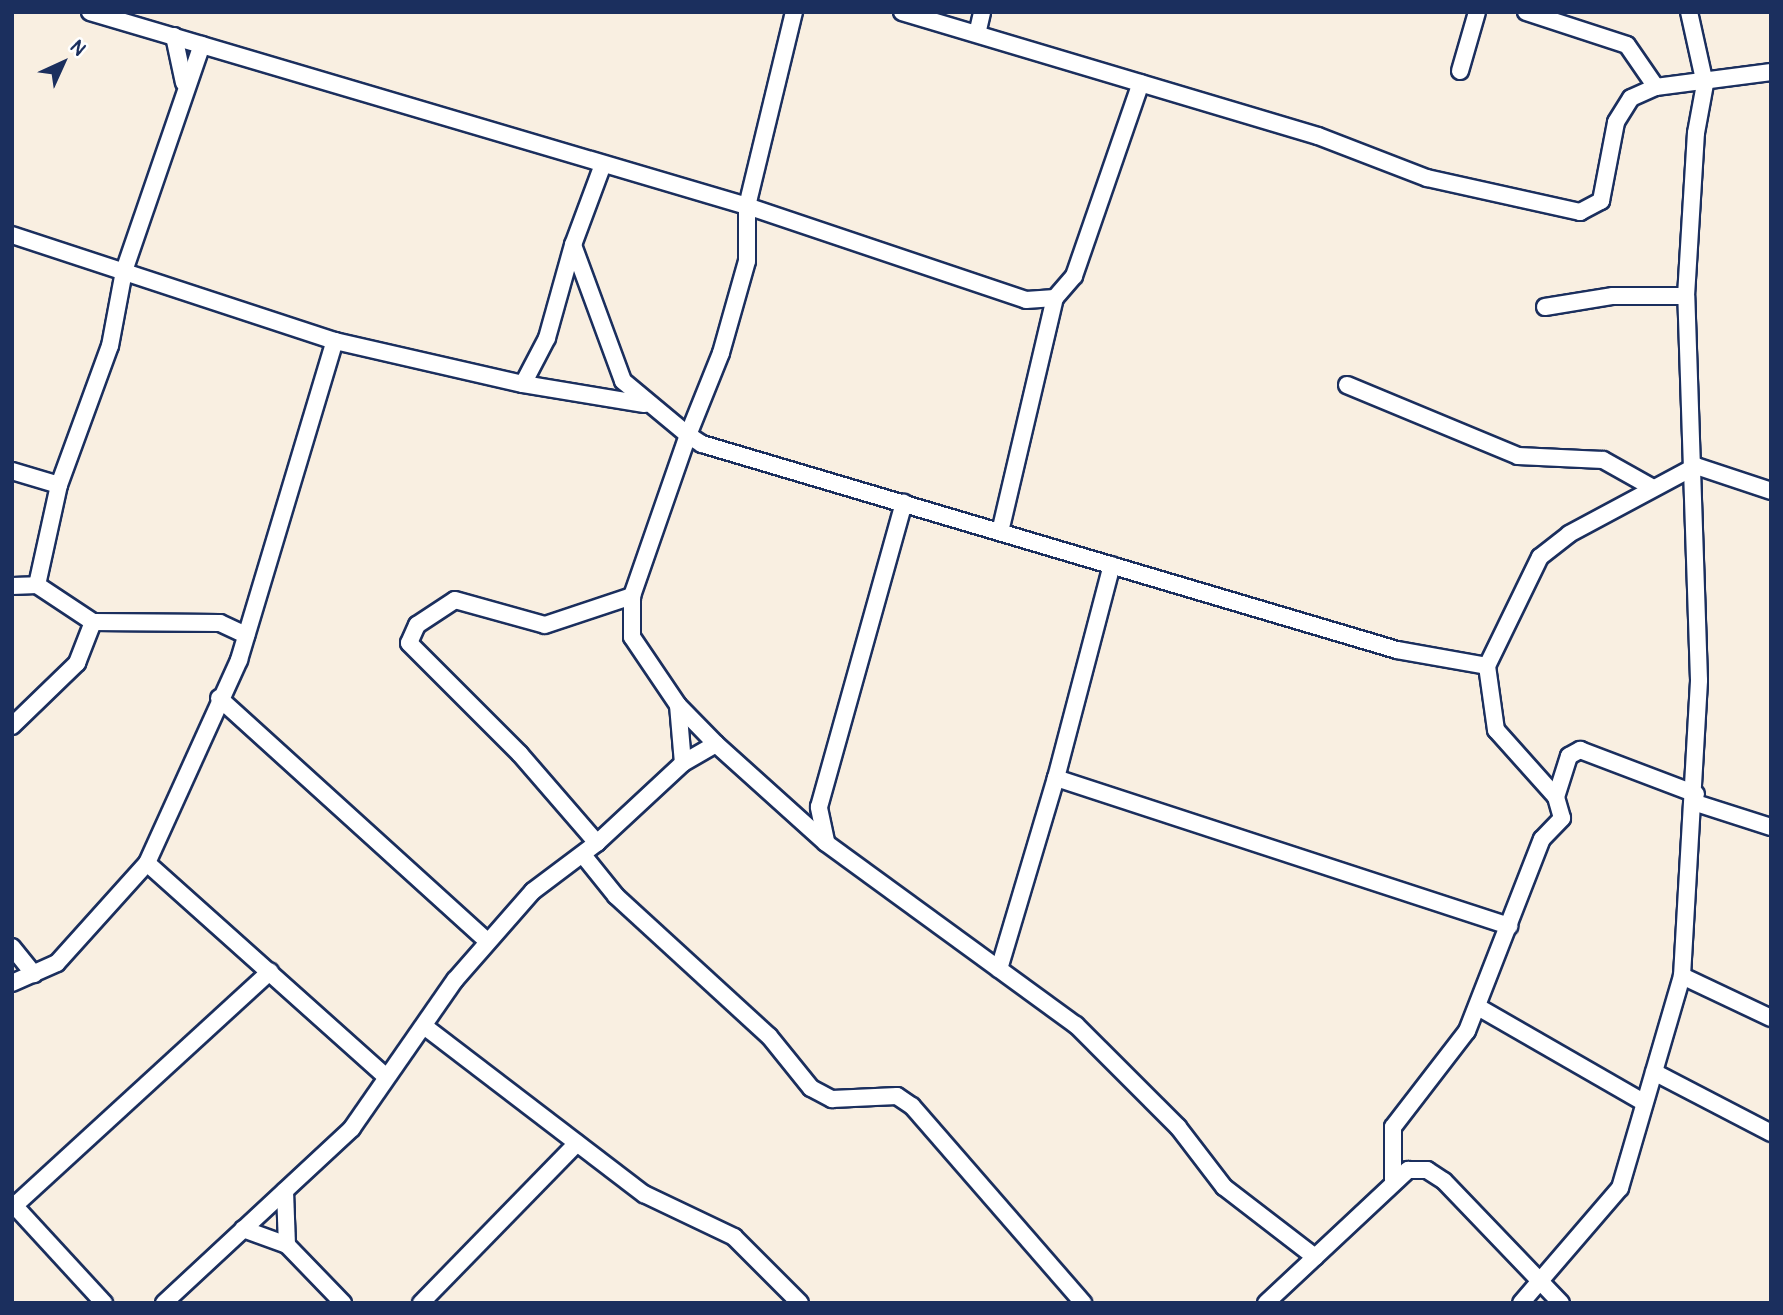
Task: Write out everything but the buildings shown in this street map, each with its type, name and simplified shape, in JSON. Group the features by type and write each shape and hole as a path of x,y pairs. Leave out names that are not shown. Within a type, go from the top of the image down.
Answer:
{"street":[{"path":"90,12 135,19 202,45 602,167 747,206 1026,300 1055,299"},
{"path":"794,12 747,206 747,261 721,353 688,435 632,596 632,636 678,705 716,744 794,815 826,844 1076,1025 1178,1127 1224,1187 1315,1257"},
{"path":"902,12 978,30 1318,136 1427,178 1580,212 1601,201 1621,106 1656,87 1705,84 1771,72"},
{"path":"978,30 982,12"},
{"path":"1460,71 1478,12"},
{"path":"1526,12 1627,44 1656,87"},
{"path":"1521,1303 1542,1283 1619,1188 1682,976 1696,798 1699,680 1691,571 1696,466 1686,296 1696,133 1705,84 1689,12"},
{"path":"174,36 184,83"},
{"path":"37,585 59,485 110,346 124,271 184,83 202,45"},
{"path":"1000,532 1055,299 1074,276 1141,83"},
{"path":"523,384 547,338 573,245 602,167"},
{"path":"12,235 335,341 523,384 644,404"},
{"path":"573,245 608,355 644,404 688,435 744,458 1397,650 1487,666"},
{"path":"1545,307 1614,296 1686,296"},
{"path":"12,983 57,963 147,863 246,635 335,341"},
{"path":"1347,385 1518,456 1604,460 1653,488"},
{"path":"1393,1180 1393,1127 1467,1031 1542,839 1562,818 1556,797 1496,730 1487,666 1540,557 1653,488 1696,466 1771,491"},
{"path":"12,471 59,485"},
{"path":"826,844 819,807 904,503"},
{"path":"999,969 1056,778 1112,565"},
{"path":"12,586 37,585 93,622 220,623 246,635"},
{"path":"597,843 520,754 409,643 417,625 455,600 545,625 632,596"},
{"path":"12,726 77,663 93,622"},
{"path":"219,698 488,941"},
{"path":"678,705 683,763"},
{"path":"164,1303 352,1128 386,1076 488,941 533,891 583,855 683,763 716,744"},
{"path":"1556,797 1569,756 1580,750 1771,827"},
{"path":"1056,778 1509,926"},
{"path":"794,815 819,807"},
{"path":"583,855 616,896 769,1036 811,1088 832,1099 898,1096 912,1106 1083,1303"},
{"path":"147,863 386,1076"},
{"path":"12,947 34,974"},
{"path":"104,1303 13,1205 270,972"},
{"path":"1682,976 1771,1018"},
{"path":"1478,1007 1643,1102"},
{"path":"424,1026 644,1194 734,1237 800,1303"},
{"path":"1654,1072 1771,1133"},
{"path":"421,1303 577,1143"},
{"path":"1266,1303 1393,1180 1408,1170 1427,1170 1444,1181 1561,1303"},
{"path":"285,1191 287,1245"},
{"path":"243,1229 287,1245 343,1303"}]}
